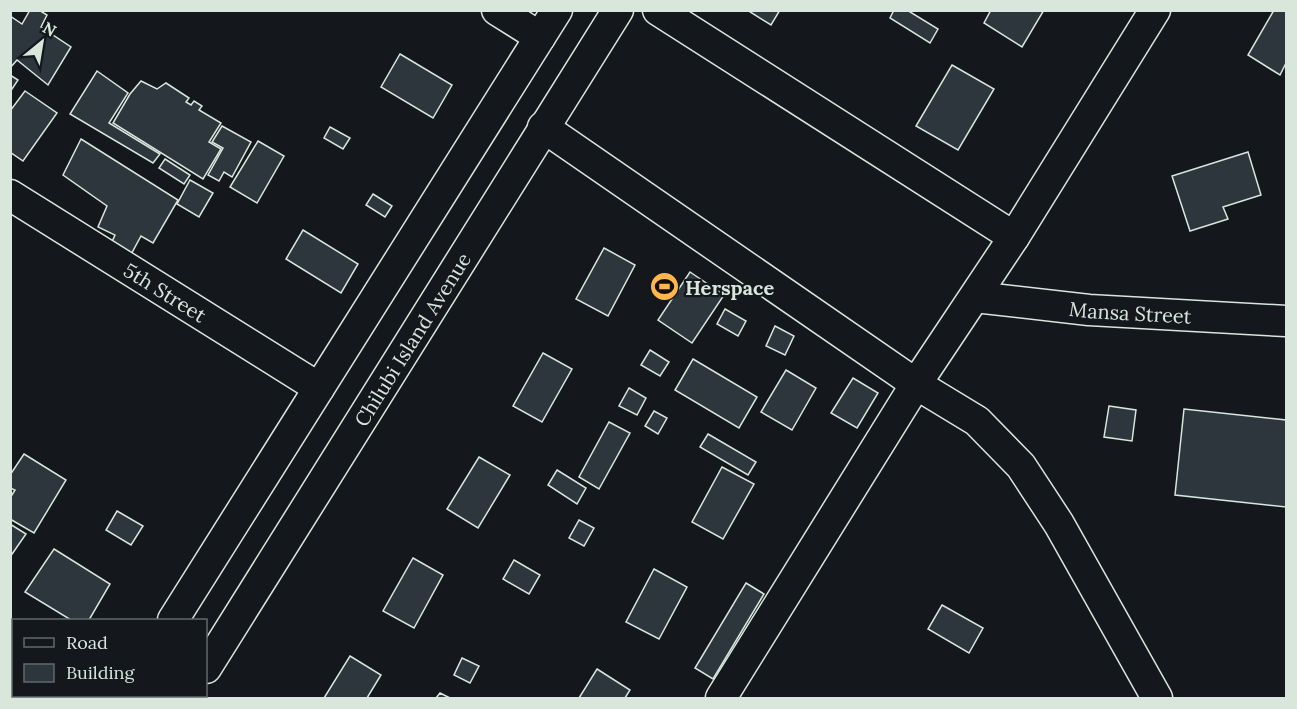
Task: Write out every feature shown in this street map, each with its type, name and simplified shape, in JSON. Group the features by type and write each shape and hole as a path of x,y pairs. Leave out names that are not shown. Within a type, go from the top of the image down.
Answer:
{"street":[{"path":"497,10 540,37"},
{"path":"174,619 557,10"},
{"name":"Chilubi Island Avenue","path":"207,666 618,10"},
{"path":"658,10 1014,237"},
{"path":"721,699 916,384 1014,237 1155,10"},
{"path":"543,127 916,384 977,421 1021,466 1059,524 1157,699"},
{"name":"5th Street","path":"10,195 319,388"},
{"name":"Mansa Street","path":"975,297 1089,310 1287,321"}],"building":[{"path":"30,10 39,10 47,15 41,27 71,47 48,85 17,60 10,68 10,16 22,24"},
{"path":"747,10 780,10 771,25"},
{"path":"894,10 907,10 938,29 930,43 890,18"},
{"path":"991,10 1044,10 1022,47 984,23"},
{"path":"1274,10 1286,10 1286,63 1280,75 1248,55"},
{"path":"400,54 452,85 433,118 381,87"},
{"path":"952,65 994,89 958,150 916,126"},
{"path":"97,71 128,93 109,123 160,154 153,163 70,114"},
{"path":"10,75 18,80 10,92"},
{"path":"141,81 157,89 166,83 189,98 186,102 191,105 194,101 202,106 199,110 221,123 209,142 221,149 203,179 113,123 130,94"},
{"path":"25,91 57,113 23,161 10,152 10,111"},
{"path":"222,126 251,142 232,177 224,172 219,181 208,175 223,148 212,142"},
{"path":"330,127 350,138 343,149 324,138"},
{"path":"81,139 178,200 153,243 141,236 128,260 109,248 115,235 98,227 107,206 63,175"},
{"path":"258,141 284,156 257,203 230,187"},
{"path":"1248,152 1261,195 1223,207 1228,219 1190,231 1172,176"},
{"path":"165,159 190,175 184,184 159,168"},
{"path":"190,180 213,193 199,217 177,204"},
{"path":"373,194 392,206 385,217 366,205"},
{"path":"303,230 358,264 341,293 286,259"},
{"path":"604,248 635,265 608,316 576,299"},
{"path":"690,272 724,295 692,343 658,320"},
{"path":"725,309 746,321 738,336 717,324"},
{"path":"775,326 794,336 785,355 766,346"},
{"path":"650,350 669,362 660,376 641,365"},
{"path":"543,353 572,369 542,422 513,406"},
{"path":"693,359 757,397 739,428 675,390"},
{"path":"786,370 816,388 792,430 761,412"},
{"path":"853,378 878,393 857,428 831,413"},
{"path":"629,388 646,398 637,415 619,406"},
{"path":"1109,406 1136,410 1132,441 1104,437"},
{"path":"1184,409 1286,420 1286,507 1175,495"},
{"path":"654,411 667,418 658,434 645,426"},
{"path":"609,422 630,433 599,489 579,477"},
{"path":"708,434 756,462 748,475 700,447"},
{"path":"24,454 66,480 34,533 10,519 10,498 15,490 10,488 10,475"},
{"path":"479,457 510,475 478,528 447,509"},
{"path":"722,467 754,484 723,539 692,522"},
{"path":"557,470 586,488 577,504 548,485"},
{"path":"117,511 143,526 131,545 106,530"},
{"path":"579,520 594,528 584,546 569,538"},
{"path":"10,524 26,534 10,557"},
{"path":"54,549 110,584 90,619 69,619 25,592"},
{"path":"413,558 443,575 414,628 383,611"},
{"path":"514,560 540,575 529,594 503,579"},
{"path":"654,569 687,587 659,639 626,622"},
{"path":"746,583 764,594 713,679 695,668"},
{"path":"942,605 983,628 969,653 928,629"},
{"path":"350,656 381,675 367,698 324,698"},
{"path":"462,658 479,666 470,683 454,675"},
{"path":"597,669 630,690 625,698 579,698"},
{"path":"440,693 450,698 436,698"}],"place":[{"name":"Herspace","path":"664,287"}]}
